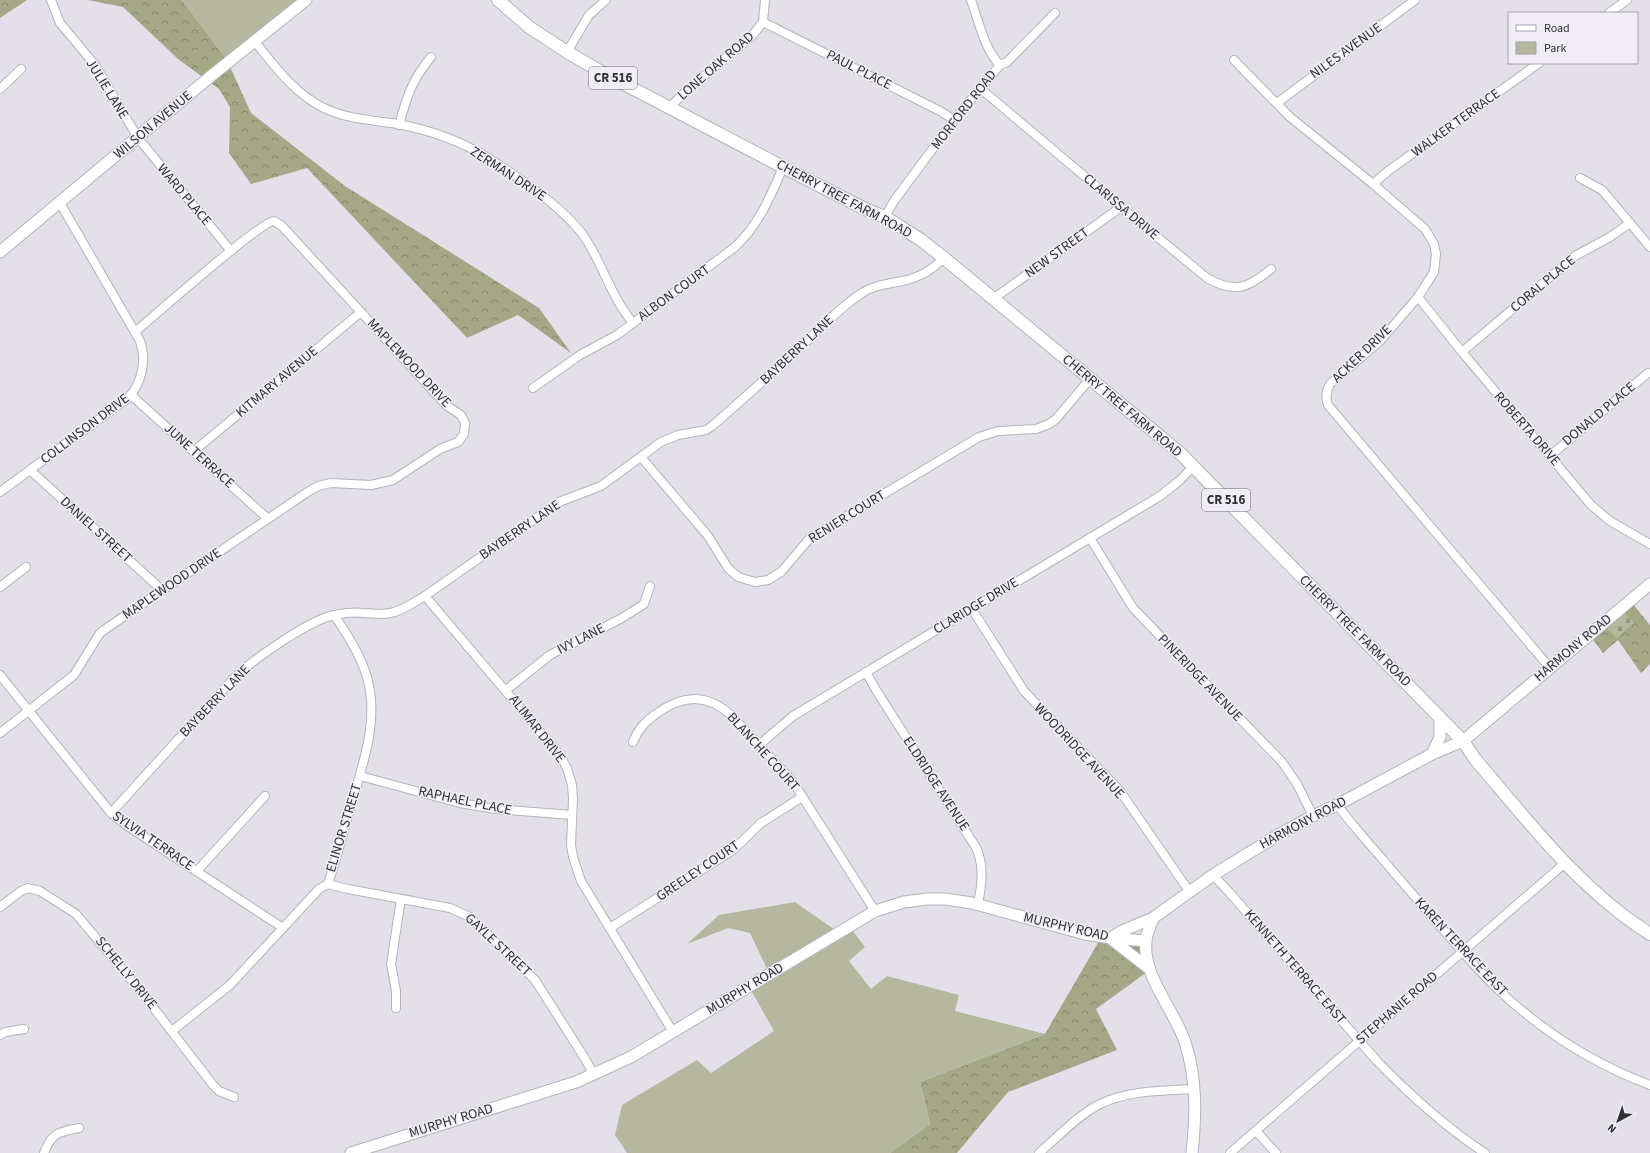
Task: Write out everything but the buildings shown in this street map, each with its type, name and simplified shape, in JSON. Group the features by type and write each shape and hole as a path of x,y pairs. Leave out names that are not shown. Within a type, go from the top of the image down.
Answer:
{"main road":[{"name":"CHERRY TREE FARM ROAD","path":"498,0 529,27 567,52 669,108 867,210 885,217 921,240 944,258 1089,380 1166,441 1463,741 1475,759 1565,863 1605,902 1650,934"}],"street":[{"name":"JULIE LANE","path":"51,0 60,23 95,65 138,138"},
{"name":"WILSON AVENUE","path":"0,252 211,76 306,0"},
{"path":"567,52 589,15 606,0"},
{"name":"LONE OAK ROAD","path":"669,108 684,93 747,42 763,22 765,0"},
{"path":"971,0 989,49 994,60 1000,65"},
{"name":"NILES AVENUE","path":"1277,103 1415,0"},
{"path":"1610,12 1622,2"},
{"name":"MORFORD ROAD","path":"885,217 894,200 954,120 1000,65 1007,62 1055,13"},
{"name":"PAUL PLACE","path":"763,22 940,111 954,120"},
{"name":"ZERMAN DRIVE","path":"255,42 292,86 305,97 321,107 347,116 399,125 442,136 477,152 553,204 572,222 586,240 596,256 618,302 633,323"},
{"path":"399,125 414,81 431,57"},
{"name":"ACKER DRIVE","path":"1234,60 1290,117 1373,184 1425,229 1434,244 1436,258 1434,272 1418,297 1380,340 1330,384 1326,394 1328,404 1550,668"},
{"name":"WALKER TERRACE","path":"1373,184 1388,171 1539,64"},
{"path":"0,89 21,69"},
{"name":"CLARISSA DRIVE","path":"981,89 1184,260 1216,283 1232,287 1247,286 1255,282 1270,269"},
{"name":"WARD PLACE","path":"138,138 231,251"},
{"name":"ALBON COURT","path":"533,388 584,352 612,339 725,255 745,238 754,226 776,184 783,167"},
{"path":"1580,178 1602,190 1650,247"},
{"name":"COLLINSON DRIVE","path":"0,492 131,395 139,379 143,363 141,346 135,332 60,203"},
{"name":"NEW STREET","path":"993,299 1120,207"},
{"name":"MAPLEWOOD DRIVE","path":"0,733 74,675 100,634 267,518 306,493 323,485 339,483 371,485 393,480 405,474 440,449 458,442 464,434 465,422 461,415 447,406 276,222 271,221 265,224 135,332"},
{"name":"CORAL PLACE","path":"1462,352 1575,256 1610,237 1630,223"},
{"name":"BAYBERRY LANE","path":"111,813 240,672 316,620 334,615 357,612 389,613 408,606 425,596 559,502 601,486 657,445 673,437 706,430 712,426 845,306 863,292 876,286 904,281 922,275 935,267 944,258"},
{"name":"ROBERTA DRIVE","path":"1418,297 1462,352 1597,512 1650,544"},
{"name":"KITMARY AVENUE","path":"194,451 361,312"},
{"name":"DONALD PLACE","path":"1550,456 1648,373"},
{"name":"RENIER COURT","path":"641,457 711,539 728,568 738,577 747,580 763,581 774,578 781,572 810,538 979,437 998,431 1036,429 1050,424 1089,380"},
{"name":"JUNE TERRACE","path":"131,395 267,518"},
{"name":"CLARIDGE DRIVE","path":"759,745 793,716 1160,496 1178,482 1193,467"},
{"name":"DANIEL STREET","path":"30,470 162,590"},
{"name":"PINERIDGE AVENUE","path":"1090,538 1133,608 1282,762 1297,784 1313,816"},
{"path":"0,587 26,567"},
{"name":"HARMONY ROAD","path":"1111,938 1153,918 1213,875 1278,835 1432,754 1463,741 1650,584"},
{"name":"IVY LANE","path":"506,690 550,655 622,618 644,604 650,586"},
{"name":"ALIMAR DRIVE","path":"425,596 559,754 567,768 572,785 571,845 576,870 586,890 673,1032"},
{"name":"WOODRIDGE AVENUE","path":"972,609 1024,691 1120,791 1189,891"},
{"name":"ELINOR STREET","path":"172,1031 230,985 319,889 328,884 360,776 372,726 370,693 367,676 358,653 334,615"},
{"name":"ELDRIDGE AVENUE","path":"866,672 977,849 982,875 978,904"},
{"name":"SYLVIA TERRACE","path":"0,674 111,813 126,825 283,928"},
{"name":"BLANCHE COURT","path":"632,742 639,729 665,708 680,701 700,699 710,701 723,708 793,782 875,911"},
{"path":"1432,754 1440,737 1440,718"},
{"name":"RAPHAEL PLACE","path":"360,776 460,803 496,809 572,815"},
{"path":"197,871 265,796"},
{"name":"GREELEY COURT","path":"610,928 733,850 761,823 802,797"},
{"name":"KAREN TERRACE EAST","path":"1337,805 1353,826 1495,987 1531,1018 1595,1060 1650,1085"},
{"name":"STEPHANIE ROAD","path":"1230,1153 1565,863"},
{"name":"KENNETH TERRACE EAST","path":"1213,875 1377,1061 1415,1098 1456,1133 1485,1153"},
{"name":"GAYLE STREET","path":"328,884 450,908 470,917 535,980 594,1075"},
{"name":"SCHELLY DRIVE","path":"0,907 21,891 28,888 40,891 76,914 172,1031 213,1085 219,1091 234,1097"},
{"path":"396,1008 397,995 391,964 401,899"},
{"name":"MURPHY ROAD","path":"350,1153 594,1075 631,1057 875,911 904,902 927,899 945,899 978,904 1085,934 1146,941"},
{"path":"1147,967 1146,941 1153,918"},
{"path":"1111,938 1147,967 1178,1025 1190,1060 1194,1089 1195,1122 1192,1153"},
{"path":"0,1035 5,1032 24,1029"},
{"path":"1039,1153 1084,1114 1106,1101 1130,1094 1194,1089"},
{"path":"44,1153 49,1142 57,1133 79,1128"},
{"path":"1256,1131 1276,1153"}],"green space":[{"path":"0,0 27,0 0,18"},
{"path":"88,0 182,0 227,60 251,113 345,186 539,308 571,353 518,315 467,338 307,168 251,184 229,153 230,107 219,89 178,59 123,7"},
{"path":"182,0 303,0 227,60"},
{"path":"1632,603 1650,625 1650,664 1641,673 1618,640 1603,653 1591,637"},
{"path":"1617,604 1634,623 1617,638 1598,620"},
{"path":"795,902 838,932 849,926 865,947 849,961 871,989 887,976 959,995 955,1011 1045,1034 920,1082 930,1124 890,1153 627,1153 615,1135 622,1105 697,1060 711,1073 774,1031 748,985 769,973 750,933 728,928 687,944 719,915"},
{"path":"1102,936 1144,940 1147,972 1096,1009 1117,1050 1008,1092 957,1153 890,1153 930,1124 920,1082 1045,1034"}]}
